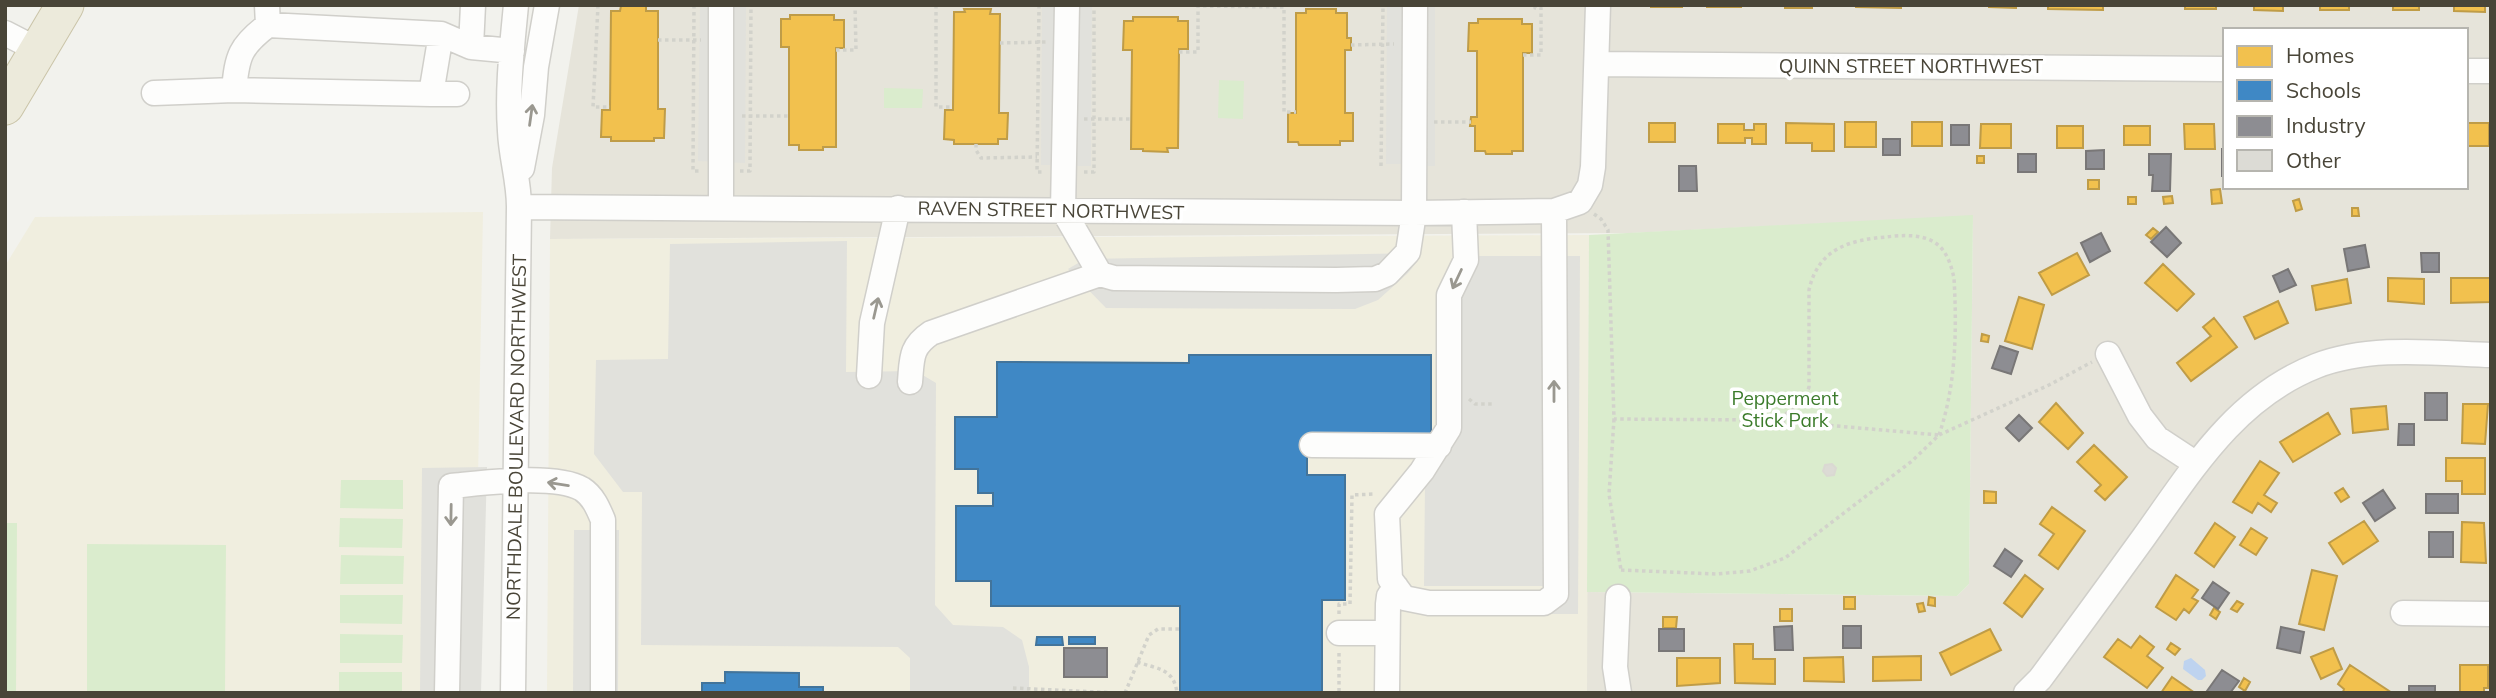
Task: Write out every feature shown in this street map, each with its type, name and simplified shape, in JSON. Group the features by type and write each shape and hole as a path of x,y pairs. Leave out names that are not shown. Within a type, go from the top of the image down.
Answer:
{"highway":[{"path":"5,106 67,5"}],"street":[{"path":"471,47 473,5"},
{"name":"NORTHDALE BOULEVARD NORTHWEST","path":"513,693 519,182 510,133 516,5"},
{"name":"NORTHDALE BOULEVARD NORTHWEST","path":"519,182 532,114 536,67 547,5"},
{"path":"721,5 721,207"},
{"path":"1067,5 1063,210 1100,274"},
{"path":"910,382 913,352 919,341 931,333 1100,274 1114,278 1375,279 1387,274 1408,252 1414,213 1415,5"},
{"path":"1580,202 1590,185 1593,167 1598,5"},
{"path":"234,90 236,65 248,40 267,15 441,34 471,47 512,51"},
{"path":"5,33 38,50"},
{"path":"431,94 441,34"},
{"name":"QUINN STREET NORTHWEST","path":"1597,64 2223,69"},
{"path":"2468,71 2491,71"},
{"path":"154,93 234,90 457,94"},
{"name":"RAVEN STREET NORTHWEST","path":"519,207 1414,213 1554,211 1580,202"},
{"path":"869,376 872,323 898,208"},
{"path":"1464,212 1466,260 1449,295 1449,428 1439,446 1387,514 1390,579 1404,598 1429,603 1544,603 1556,594 1554,211"},
{"path":"2108,354 2140,416 2157,438 2195,463"},
{"path":"2042,688 2195,463 2218,436 2259,400 2289,379 2317,366 2361,355 2491,355"},
{"path":"1312,444 1439,446"},
{"path":"447,693 451,486 515,481 557,482 582,489 595,502 603,520 603,693"},
{"path":"1387,693 1389,596 1396,587"},
{"path":"1618,597 1615,667 1619,693"},
{"path":"2403,612 2491,614"},
{"path":"1339,633 1387,633"}],"path":[{"path":"598,5 593,107 610,107"},
{"path":"694,5 693,171 710,171"},
{"path":"735,171 750,171 751,5"},
{"path":"836,50 856,50 855,5"},
{"path":"936,5 936,107 953,107"},
{"path":"1039,5 1037,172 1046,172"},
{"path":"1076,172 1094,172 1094,5"},
{"path":"1381,166 1383,5"},
{"path":"1523,55 1541,55 1541,8 1535,8 1535,5"},
{"path":"1179,52 1198,52 1198,6 1284,7 1284,112 1296,112"},
{"path":"658,40 721,40"},
{"path":"1000,43 1067,42"},
{"path":"1351,44 1382,44"},
{"path":"721,116 789,116"},
{"path":"1065,119 1131,119"},
{"path":"1414,121 1471,122"},
{"path":"976,144 981,158 1037,157"},
{"path":"1580,202 1601,219 1608,230 1614,419 1609,494 1621,570 1716,575 1750,571 1785,558 1912,461 1940,435 2049,385 2108,354"},
{"path":"1768,420 1790,413 1807,395 1809,290 1812,274 1819,265 1840,247 1864,239 1917,237 1933,241 1943,250 1950,262 1954,278 1952,388 1940,435"},
{"path":"1467,398 1475,404 1492,404"},
{"path":"1614,419 1768,420 1940,435"},
{"path":"1339,693 1339,604 1350,604 1352,495 1384,494"},
{"path":"1125,693 1149,635 1158,629 1180,629"},
{"path":"1137,662 1168,673 1174,678 1177,693"},
{"path":"1013,688 1118,693"}],"shaded area":[{"path":"579,5 2491,5 2491,693 1587,693 1587,592 1957,596 1969,584 1973,216 1631,233 550,239 552,168"},
{"path":"700,5 746,5 745,163 698,161"},
{"path":"1042,5 1092,5 1091,166 1076,166 1076,184 1054,184 1054,165 1041,165"},
{"path":"1387,5 1435,5 1435,166 1418,166 1418,184 1401,184 1401,164 1386,164"},
{"path":"483,212 474,693 5,693 5,266 35,217"},
{"path":"1589,235 1587,693 547,693 550,239"},
{"path":"847,241 846,372 916,371 936,383 935,605 953,625 1003,627 1022,640 1029,667 1029,693 910,693 910,658 898,647 641,645 642,492 623,492 594,454 596,360 668,359 670,244"},
{"path":"1420,253 1408,273 1378,300 1355,309 1106,308 1068,269 1085,259"},
{"path":"1459,256 1580,256 1578,614 1543,614 1543,586 1424,586 1425,484 1453,443"},
{"path":"487,467 481,693 420,693 422,468"},
{"path":"574,530 619,530 618,693 573,693"}],"green space":[{"path":"1219,80 1244,81 1243,119 1218,118"},
{"path":"884,88 923,89 922,108 884,108"},
{"name":"Pepperment Stick Park","path":"1973,215 1969,584 1957,596 1587,592 1589,235"},
{"path":"341,480 403,480 403,509 340,508"},
{"path":"340,518 403,519 402,548 339,547"},
{"path":"5,523 17,523 16,693 5,693"},
{"path":"87,544 226,545 225,693 87,693"},
{"path":"341,555 404,556 403,584 340,584"},
{"path":"340,595 403,595 402,624 340,623"},
{"path":"340,634 403,635 402,663 340,663"},
{"path":"339,672 402,672 402,693 339,693"}],"water":[{"path":"2191,658 2205,670 2206,676 2202,680 2183,669 2184,661"}],"building: Homes":[{"path":"1682,5 1682,7 1651,7"},
{"path":"1741,5 1741,7 1707,7"},
{"path":"1785,5 1812,5 1812,8 1785,8"},
{"path":"1901,5 1901,8 1856,7"},
{"path":"2016,5 2016,8 1989,7"},
{"path":"2048,5 2103,5 2103,10 2048,9"},
{"path":"2185,5 2216,5 2216,9 2185,9"},
{"path":"2254,5 2283,5 2283,11 2254,10"},
{"path":"2320,5 2349,5 2349,10 2320,10"},
{"path":"2393,5 2419,5 2419,10 2393,10"},
{"path":"2454,5 2485,5 2485,12 2454,11"},
{"path":"621,6 646,6 646,11 658,11 658,109 665,109 664,138 654,138 654,141 611,141 611,137 601,137 602,110 610,110 611,11 620,11"},
{"path":"964,9 991,9 990,14 1000,14 999,113 1008,113 1007,139 998,139 998,144 954,144 954,140 944,139 945,110 953,110 954,12 965,12"},
{"path":"1306,9 1336,9 1336,13 1347,13 1347,38 1351,38 1351,50 1345,50 1345,113 1353,113 1353,141 1340,141 1340,145 1299,145 1298,142 1288,142 1288,113 1296,113 1296,13 1306,13"},
{"path":"790,15 834,15 834,20 844,20 844,48 836,48 836,147 799,150 799,145 789,145 789,47 781,47 781,19 790,19"},
{"path":"1133,17 1178,17 1178,21 1188,21 1188,49 1179,49 1178,148 1167,148 1168,152 1131,149 1132,50 1123,50 1124,21 1133,21"},
{"path":"1478,19 1522,19 1522,24 1532,24 1532,53 1523,53 1523,151 1512,151 1512,154 1486,154 1485,151 1475,151 1475,126 1470,126 1471,117 1477,117 1477,51 1468,51 1469,23 1478,23"},
{"path":"1845,122 1876,122 1876,147 1845,147"},
{"path":"1912,122 1942,122 1942,146 1912,146"},
{"path":"1649,123 1675,123 1675,142 1649,142"},
{"path":"1786,123 1834,124 1834,151 1812,151 1812,143 1786,143"},
{"path":"2468,123 2489,123 2489,146 2468,146"},
{"path":"1718,124 1744,124 1744,130 1754,130 1754,124 1766,124 1766,144 1752,144 1752,138 1745,138 1745,143 1718,143"},
{"path":"1981,124 2011,124 2011,148 1980,148"},
{"path":"2184,124 2214,124 2215,149 2185,149"},
{"path":"2057,126 2083,126 2083,148 2057,148"},
{"path":"2124,126 2150,126 2150,145 2124,145"},
{"path":"1977,156 1984,156 1984,163 1977,163"},
{"path":"2088,180 2099,180 2099,189 2088,189"},
{"path":"2220,189 2222,203 2212,204 2211,190"},
{"path":"2172,196 2173,203 2164,204 2163,197"},
{"path":"2128,197 2136,197 2136,204 2128,204"},
{"path":"2299,199 2302,209 2296,211 2293,201"},
{"path":"2352,208 2358,208 2359,216 2352,216"},
{"path":"2153,228 2158,232 2151,239 2146,235"},
{"path":"2077,253 2089,275 2052,295 2039,273"},
{"path":"2163,264 2194,294 2177,311 2145,283"},
{"path":"2388,278 2424,279 2424,304 2388,301"},
{"path":"2451,278 2491,278 2491,302 2451,303"},
{"path":"2347,279 2351,303 2316,310 2312,286"},
{"path":"2019,297 2044,305 2032,349 2005,341"},
{"path":"2278,301 2288,323 2255,339 2244,317"},
{"path":"2214,318 2237,347 2191,381 2177,363 2211,336 2203,327"},
{"path":"1982,334 1989,336 1988,342 1981,341"},
{"path":"2056,403 2083,433 2068,449 2039,422"},
{"path":"2463,404 2488,404 2485,444 2462,443"},
{"path":"2386,406 2388,429 2353,433 2351,409"},
{"path":"2328,413 2340,434 2293,462 2280,442"},
{"path":"2094,445 2127,477 2105,500 2095,491 2101,485 2077,462"},
{"path":"2446,458 2485,458 2485,494 2462,494 2462,481 2446,481"},
{"path":"2260,461 2279,473 2264,495 2277,503 2271,512 2258,503 2252,513 2233,502"},
{"path":"2343,488 2349,497 2341,502 2335,493"},
{"path":"1984,491 1996,492 1996,503 1984,503"},
{"path":"2052,507 2085,531 2058,569 2039,555 2054,534 2040,524"},
{"path":"2364,521 2378,541 2343,564 2329,543"},
{"path":"2462,522 2484,523 2486,563 2461,562"},
{"path":"2215,523 2235,537 2214,567 2195,553"},
{"path":"2251,528 2267,538 2256,555 2240,545"},
{"path":"2312,570 2337,576 2324,630 2299,624"},
{"path":"2025,575 2043,589 2022,617 2004,603"},
{"path":"2176,575 2198,590 2192,598 2198,601 2189,613 2184,609 2176,620 2156,607"},
{"path":"1844,597 1855,597 1855,609 1844,609"},
{"path":"1929,597 1935,598 1935,606 1928,605"},
{"path":"2237,601 2243,604 2237,612 2231,609"},
{"path":"1923,603 1925,611 1919,612 1917,604"},
{"path":"2214,608 2220,612 2216,619 2210,615"},
{"path":"1780,609 1792,609 1792,621 1780,621"},
{"path":"1663,617 1677,617 1676,628 1663,628"},
{"path":"1990,629 2001,650 1951,675 1940,653"},
{"path":"2140,636 2154,647 2147,656 2163,668 2147,688 2104,657 2118,639 2131,648"},
{"path":"2171,643 2180,649 2175,655 2167,649"},
{"path":"1734,644 1753,644 1753,659 1775,659 1775,684 1735,683"},
{"path":"2333,648 2342,669 2321,679 2311,657"},
{"path":"1921,656 1921,680 1873,681 1873,657"},
{"path":"1843,657 1844,682 1804,681 1804,658"},
{"path":"1677,658 1720,658 1720,683 1677,686"},
{"path":"2350,665 2392,693 2343,692 2344,689 2338,684"},
{"path":"2460,665 2488,665 2488,688 2484,688 2484,693 2460,693"},
{"path":"2172,677 2195,693 2161,693"},
{"path":"2244,678 2250,682 2245,691 2239,687"}],"building: Schools":[{"path":"1189,355 1431,355 1431,434 1307,434 1307,475 1345,475 1345,600 1322,600 1322,693 1180,693 1180,606 991,606 991,581 956,581 956,506 993,506 993,493 978,493 978,469 955,469 955,417 997,417 997,362 1189,363"},
{"path":"1037,637 1062,637 1063,645 1036,645"},
{"path":"1069,637 1095,637 1095,644 1069,644"},
{"path":"725,672 799,673 799,687 823,687 823,693 702,693 702,683 725,683"}],"building: Industry":[{"path":"1951,125 1969,125 1969,145 1951,145"},
{"path":"1883,139 1900,139 1900,155 1883,155"},
{"path":"2104,150 2104,169 2086,169 2086,151"},
{"path":"2018,154 2036,154 2036,172 2018,172"},
{"path":"2149,154 2171,154 2170,191 2152,191 2153,175 2149,175"},
{"path":"1679,166 1696,166 1697,191 1679,191"},
{"path":"2166,227 2181,243 2167,257 2151,242"},
{"path":"2101,233 2110,251 2090,262 2081,243"},
{"path":"2365,245 2369,267 2348,271 2344,249"},
{"path":"2421,253 2439,253 2439,272 2422,272"},
{"path":"2288,269 2296,285 2280,292 2273,276"},
{"path":"2000,346 2018,352 2011,374 1992,368"},
{"path":"2425,393 2447,393 2447,420 2425,420"},
{"path":"2019,415 2032,428 2019,441 2006,428"},
{"path":"2399,424 2414,424 2414,445 2398,445"},
{"path":"2383,490 2395,508 2375,521 2363,503"},
{"path":"2426,494 2458,494 2458,513 2426,513"},
{"path":"2429,532 2453,532 2453,557 2429,557"},
{"path":"2005,549 2022,561 2011,577 1994,566"},
{"path":"2213,582 2229,593 2218,609 2202,598"},
{"path":"1792,626 1793,650 1775,650 1774,627"},
{"path":"1843,626 1861,626 1861,648 1843,648"},
{"path":"2281,627 2304,632 2300,653 2277,648"},
{"path":"1659,629 1684,629 1684,651 1659,651"},
{"path":"1064,648 1107,648 1107,677 1064,677"},
{"path":"2222,670 2239,681 2230,693 2210,693 2207,691"},
{"path":"2409,686 2435,686 2435,693 2409,693"}],"building: Other":[{"path":"1832,464 1836,468 1834,475 1827,476 1823,471 1825,465"}]}
